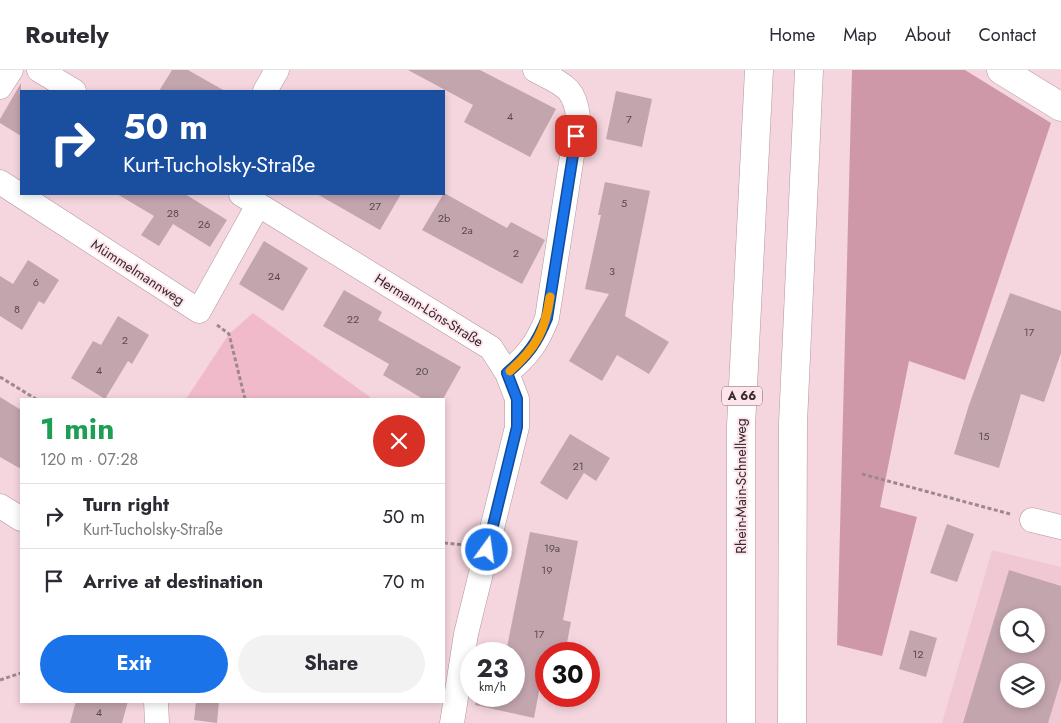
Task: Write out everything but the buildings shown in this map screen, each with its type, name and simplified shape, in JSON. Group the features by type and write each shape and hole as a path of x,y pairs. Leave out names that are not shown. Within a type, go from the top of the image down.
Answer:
{"main road":[{"name":"Rhein-Main-Schnellweg","path":"742,723 740,426 759,70"},
{"path":"792,723 793,423 809,70"},
{"path":"1001,70 1061,107"}],"street":[{"path":"0,87 11,70"},
{"path":"40,70 72,90"},
{"path":"266,90 277,70"},
{"path":"507,373 528,355 540,337 547,318 578,117 576,99 565,86 536,70"},
{"name":"Mümmelmannweg","path":"0,182 20,195"},
{"name":"Mümmelmannweg","path":"20,195 199,311 250,199"},
{"name":"Hermann-Löns-Straße","path":"250,199 491,348 507,373 517,399 517,427 466,634 452,723"},
{"path":"0,506 20,518"},
{"path":"1032,520 1061,527"},
{"path":"156,703 157,723"}],"path":[{"path":"199,311 229,334 245,398"},
{"path":"0,377 34,398"},
{"path":"862,474 1032,520"},
{"path":"0,680 20,673"}],"shaded area":[{"path":"852,70 965,70 1051,123 965,380 909,361 880,507 917,517 882,656 837,645"},
{"path":"253,313 370,398 187,398 229,334"},
{"path":"992,550 1061,567 1061,723 942,723"}],"slow traffic":[{"path":"510,371 528,355 540,337 547,318 550,297"}],"route":[{"path":"487,550 517,427 517,399 507,373 528,355 540,337 547,318 576,136"}]}
